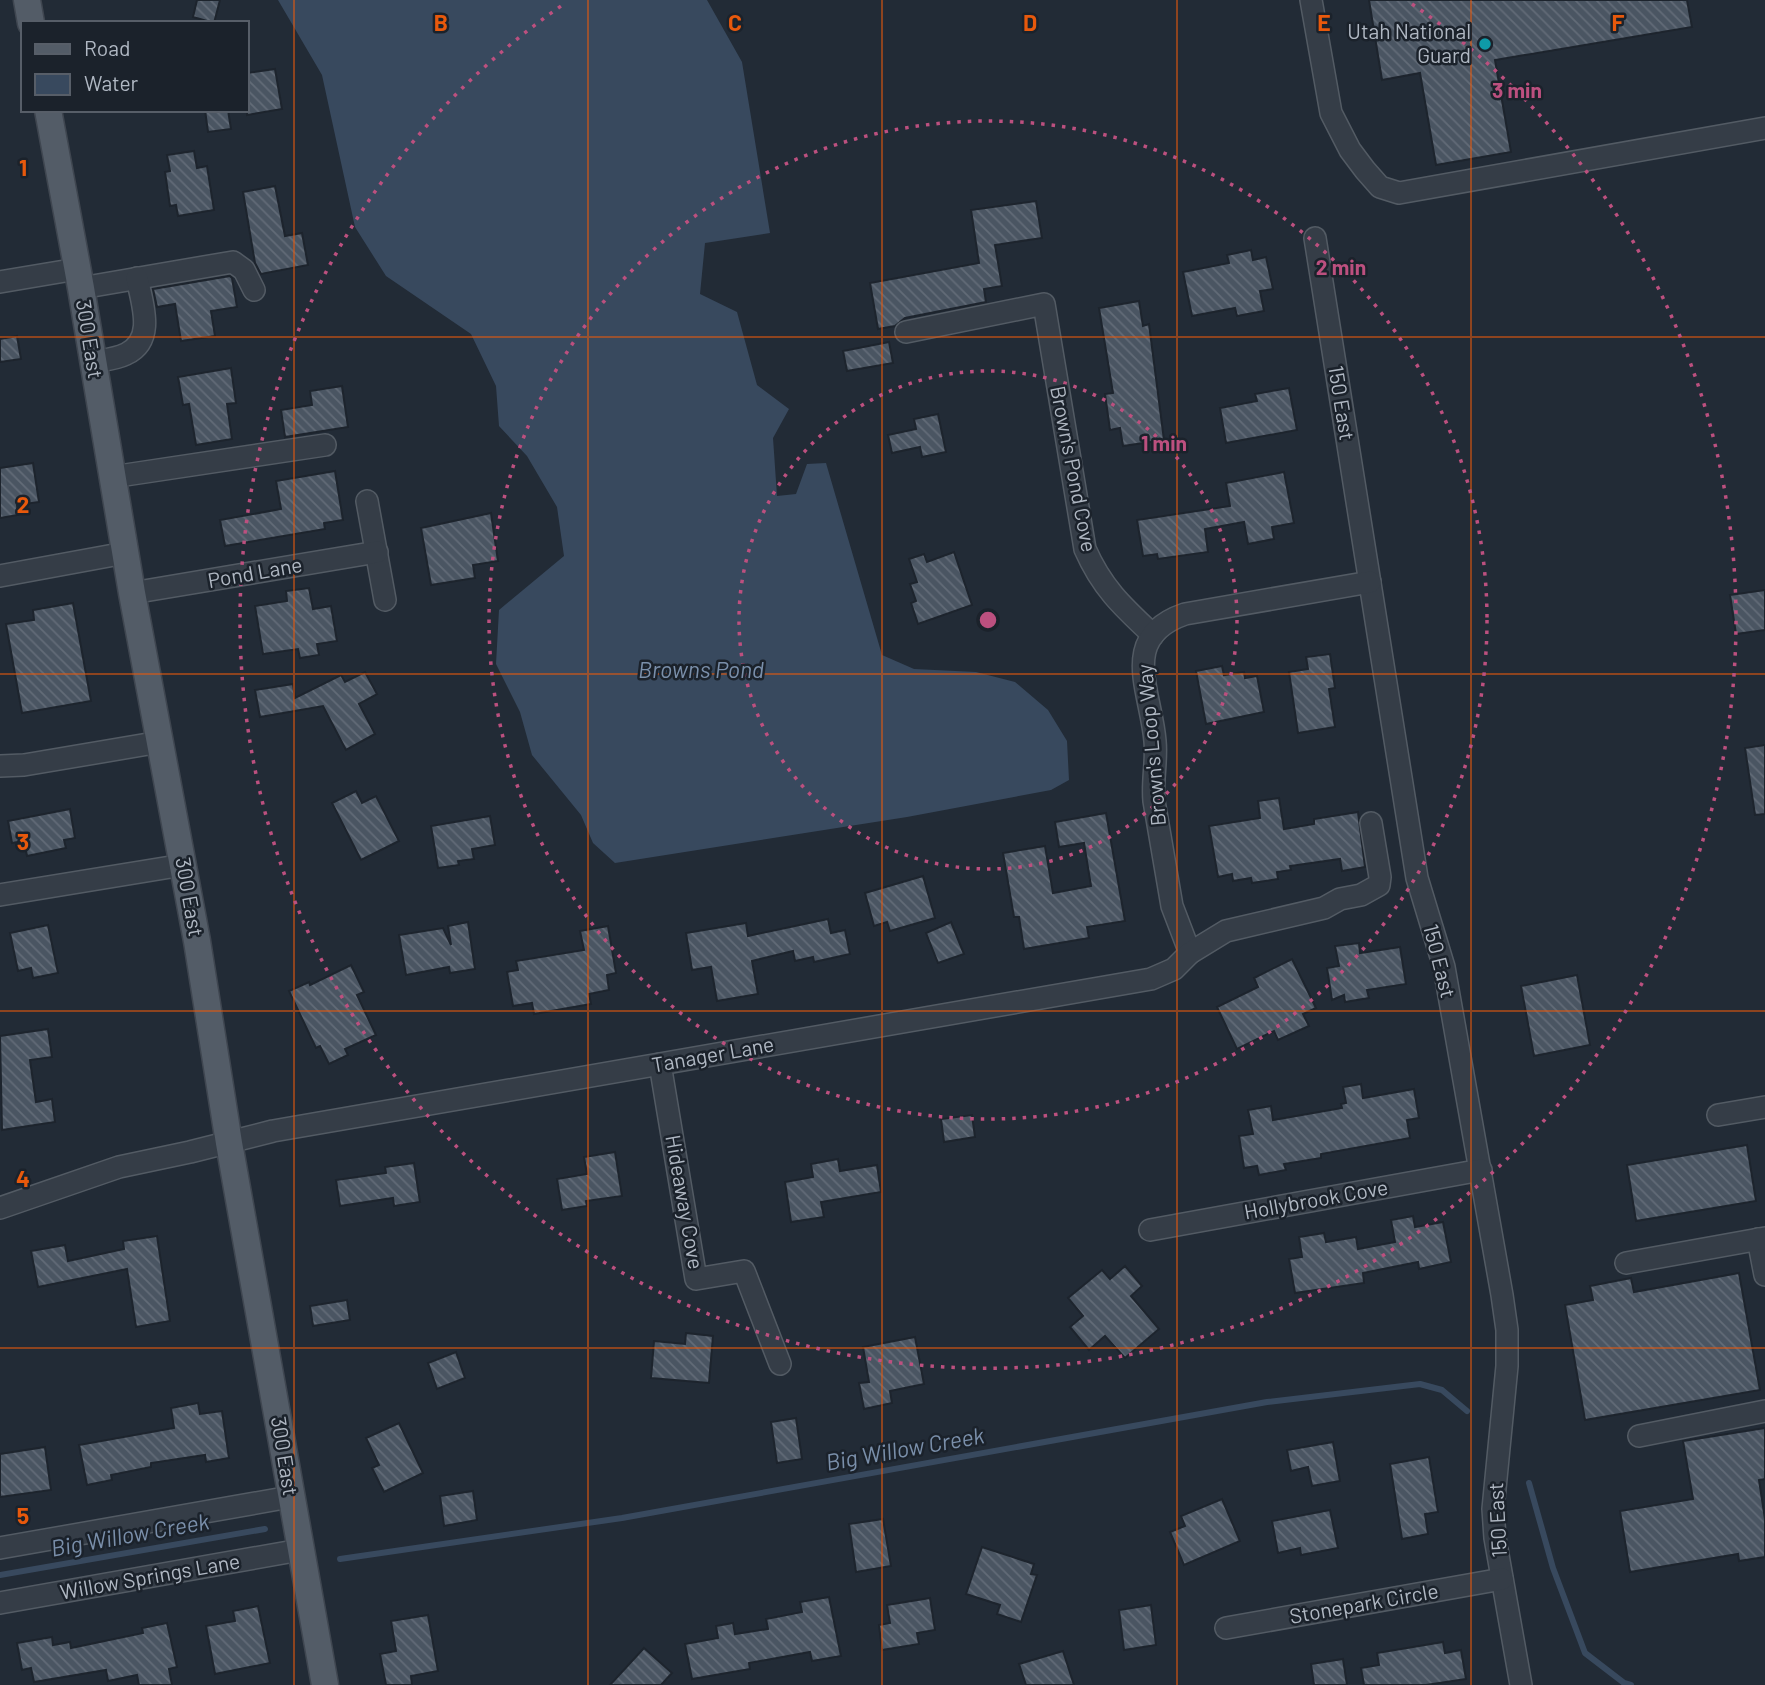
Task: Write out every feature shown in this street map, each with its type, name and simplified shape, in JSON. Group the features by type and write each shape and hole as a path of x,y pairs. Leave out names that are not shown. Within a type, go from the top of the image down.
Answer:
{"main road":[{"path":"27,0 31,21"},
{"name":"300 East","path":"48,112 132,593 197,941 229,1143 325,1685"}],"street":[{"path":"1311,0 1331,113 1350,150 1365,170 1380,187 1399,193 1765,128"},
{"name":"150 East","path":"1315,238 1417,878 1444,967 1507,1330 1507,1366 1493,1509 1502,1579 1521,1685"},
{"path":"0,282 137,278 233,262 244,271 254,290"},
{"path":"93,362 125,355 136,347 144,335 145,316 137,278"},
{"name":"Brown's Pond Cove","path":"906,332 1044,304 1085,550 1110,593 1153,635"},
{"path":"112,477 325,445"},
{"path":"368,501 385,600"},
{"name":"Pond Lane","path":"132,593 377,552"},
{"path":"0,576 125,553"},
{"name":"Brown's Loop Way","path":"1190,953 1172,906 1154,801 1155,737 1142,664 1145,649 1153,635 1172,619 1185,614 1370,582"},
{"path":"0,766 24,765 160,742"},
{"name":"Tanager Lane","path":"0,1208 119,1167 273,1131 1151,979 1174,969 1190,953 1226,931 1324,908 1340,898 1372,891 1379,885 1380,877 1371,823"},
{"path":"0,895 183,865"},
{"name":"Hideaway Cove","path":"660,1064 696,1279 744,1272 780,1364"},
{"path":"1718,1115 1765,1107"},
{"name":"Hollybrook Cove","path":"1150,1230 1481,1170"},
{"path":"1626,1263 1762,1238 1765,1275"},
{"path":"1639,1436 1765,1411"},
{"path":"0,1548 290,1497"},
{"name":"Willow Springs Lane","path":"0,1603 300,1550"},
{"name":"Stonepark Circle","path":"1227,1628 1502,1579"}],"water":[{"name":"Browns Pond","path":"278,0 707,0 742,62 770,233 705,243 700,294 737,312 757,385 789,409 773,438 777,496 796,494 807,464 826,463 882,655 914,669 976,672 1015,682 1048,710 1067,741 1069,780 1051,790 907,817 615,863 593,843 581,815 532,755 520,712 496,664 499,610 564,556 557,507 527,456 499,426 496,386 471,334 386,276 355,227 322,75"}],"building":[{"path":"197,0 220,0 215,21 193,17"},
{"name":"Utah National Guard","path":"1369,0 1687,0 1692,27 1495,60 1511,152 1436,165 1420,73 1382,80"},
{"path":"275,69 282,109 247,115 248,73"},
{"path":"205,112 228,112 231,129 208,132"},
{"path":"194,151 197,168 207,166 214,210 178,216 176,205 170,206 165,172 170,171 167,155"},
{"path":"275,186 285,236 302,233 308,265 261,274 255,263 243,192"},
{"path":"1036,201 1042,238 995,245 1002,286 984,289 986,302 905,318 895,326 878,329 870,283 979,263 971,210"},
{"path":"1251,250 1253,260 1266,257 1273,289 1260,291 1264,311 1237,316 1235,308 1192,316 1183,272 1229,263 1227,255"},
{"path":"230,276 237,307 211,311 215,336 181,341 175,304 157,307 153,289"},
{"path":"1139,301 1143,326 1149,324 1164,440 1123,446 1120,428 1110,430 1105,394 1113,393 1099,308"},
{"path":"17,336 21,359 0,362 0,339"},
{"path":"889,342 893,363 847,371 843,351"},
{"path":"231,368 236,403 227,404 232,439 196,445 189,404 183,405 178,377"},
{"path":"342,386 348,427 285,437 281,410 312,405 310,391"},
{"path":"1289,388 1297,430 1226,443 1220,408 1257,401 1255,394"},
{"path":"938,414 946,452 922,457 920,447 892,453 888,435 916,429 914,419"},
{"path":"33,463 39,502 17,505 18,515 0,518 0,468"},
{"path":"335,471 343,520 324,523 325,529 225,546 220,520 281,509 276,481"},
{"path":"1284,472 1294,523 1272,527 1274,539 1248,544 1244,522 1205,529 1208,552 1158,559 1157,554 1143,556 1137,520 1230,506 1226,483"},
{"path":"491,513 498,561 473,565 475,578 431,585 421,528"},
{"path":"954,552 972,605 918,624 911,603 916,601 910,584 917,582 909,559 924,554 927,562"},
{"path":"309,588 313,609 331,606 337,641 317,644 319,655 300,658 298,649 263,654 255,606 287,601 286,591"},
{"path":"1765,590 1765,630 1736,634 1730,595"},
{"path":"73,603 91,701 22,713 6,624 34,620 33,610"},
{"path":"1330,654 1335,688 1329,689 1335,727 1298,733 1289,672 1308,669 1306,657"},
{"path":"1222,666 1224,675 1244,672 1245,678 1257,676 1264,712 1206,724 1196,671"},
{"path":"365,672 377,694 359,704 375,734 346,750 323,706 260,717 255,690 293,684 295,698 341,675 345,682"},
{"path":"1765,745 1765,814 1755,815 1745,748"},
{"path":"356,791 362,803 376,796 399,841 361,860 332,803"},
{"path":"1279,798 1284,829 1314,824 1314,819 1358,812 1365,867 1342,871 1340,859 1290,866 1291,870 1277,872 1278,879 1252,883 1251,878 1233,881 1232,874 1218,877 1209,826 1260,818 1258,801"},
{"path":"70,809 75,838 64,840 66,848 27,856 24,841 12,843 8,821"},
{"path":"1106,813 1125,921 1087,927 1089,938 1024,949 1019,917 1014,917 1003,853 1045,846 1053,893 1091,886 1084,843 1059,847 1055,822"},
{"path":"490,816 495,845 472,849 474,859 458,861 459,865 438,868 431,826"},
{"path":"923,876 935,918 890,931 887,922 874,926 865,893"},
{"path":"828,919 831,933 845,930 850,954 814,962 813,957 795,961 793,951 752,961 758,994 717,1001 711,967 692,970 686,933 746,923 748,936"},
{"path":"468,922 475,969 450,973 449,967 406,975 399,935 443,928 451,945 448,926"},
{"path":"951,922 964,954 938,963 926,933"},
{"path":"48,925 58,973 33,978 31,968 18,971 10,933"},
{"path":"608,926 616,973 607,975 609,990 589,994 591,1004 534,1014 532,1003 513,1006 507,972 518,970 516,961 584,950 580,931"},
{"path":"1359,943 1360,953 1400,947 1406,984 1367,990 1369,998 1345,1002 1344,995 1332,1000 1327,968 1339,966 1335,946"},
{"path":"1292,959 1316,1008 1303,1014 1309,1026 1278,1040 1274,1031 1237,1049 1217,1007 1258,987 1254,978"},
{"path":"351,965 364,992 357,995 376,1035 345,1049 348,1055 329,1064 320,1046 316,1048 289,991 309,982 310,985"},
{"path":"1577,975 1590,1045 1534,1056 1521,986"},
{"path":"48,1029 52,1057 30,1060 36,1102 52,1099 55,1122 2,1130 0,1036"},
{"path":"1361,1084 1363,1098 1414,1089 1419,1118 1407,1120 1410,1138 1321,1154 1321,1158 1284,1164 1286,1170 1259,1175 1257,1166 1244,1168 1239,1136 1253,1134 1248,1110 1271,1106 1273,1120 1342,1108 1341,1104 1346,1103 1343,1087"},
{"path":"972,1115 975,1137 944,1142 941,1119"},
{"path":"1747,1145 1756,1201 1636,1221 1627,1165"},
{"path":"615,1152 622,1196 586,1201 587,1206 562,1210 557,1179 587,1174 584,1157"},
{"path":"838,1159 840,1171 877,1165 881,1192 821,1202 824,1217 791,1222 785,1182 813,1177 811,1164"},
{"path":"414,1163 420,1202 394,1206 393,1198 340,1206 336,1180 386,1173 385,1167"},
{"path":"1413,1216 1415,1227 1443,1222 1451,1262 1419,1269 1418,1262 1363,1273 1364,1283 1295,1293 1289,1259 1302,1257 1299,1237 1324,1233 1326,1242 1356,1237 1358,1249 1395,1242 1391,1220"},
{"path":"157,1236 170,1321 136,1327 127,1269 38,1287 31,1251 65,1245 68,1261 124,1249 123,1241"},
{"path":"1125,1266 1142,1286 1131,1296 1159,1329 1125,1358 1105,1336 1089,1350 1070,1327 1083,1316 1068,1298 1102,1270 1110,1279"},
{"path":"1739,1273 1760,1390 1585,1420 1565,1305 1593,1300 1590,1286 1631,1278 1634,1292"},
{"path":"347,1300 350,1320 313,1326 310,1306"},
{"path":"686,1333 713,1336 709,1383 651,1378 654,1341 685,1344"},
{"path":"915,1337 924,1384 890,1391 892,1403 864,1409 859,1383 869,1382 863,1347"},
{"path":"456,1352 465,1378 437,1389 428,1363"},
{"path":"198,1403 200,1414 222,1411 229,1458 206,1462 205,1455 151,1463 151,1467 111,1475 112,1480 87,1485 79,1445 174,1428 171,1408"},
{"path":"796,1418 802,1459 777,1463 771,1422"},
{"path":"399,1423 423,1473 384,1492 372,1468 379,1465 366,1438"},
{"path":"1765,1428 1765,1479 1759,1480 1765,1519 1765,1557 1739,1561 1738,1554 1630,1572 1620,1511 1693,1499 1683,1441"},
{"path":"1333,1442 1340,1481 1312,1486 1308,1467 1291,1471 1287,1450"},
{"path":"45,1447 51,1490 0,1497 0,1454"},
{"path":"1429,1457 1438,1512 1425,1514 1428,1534 1402,1539 1390,1464"},
{"path":"473,1491 477,1520 444,1526 440,1496"},
{"path":"1222,1499 1240,1541 1184,1565 1170,1532 1185,1526 1181,1516"},
{"path":"1330,1510 1338,1548 1301,1555 1300,1548 1278,1553 1272,1521"},
{"path":"883,1519 891,1566 856,1572 849,1524"},
{"path":"982,1547 1034,1564 1031,1574 1037,1575 1021,1622 997,1614 1000,1605 966,1594"},
{"path":"829,1597 841,1656 812,1661 810,1652 749,1663 750,1669 692,1679 685,1644 718,1638 716,1626 733,1623 735,1634 768,1629 766,1619 802,1612 800,1602"},
{"path":"930,1598 935,1630 917,1633 919,1644 882,1650 879,1625 890,1623 887,1605"},
{"path":"1151,1605 1156,1645 1124,1650 1119,1610"},
{"path":"258,1606 270,1663 215,1674 206,1626 235,1621 233,1611"},
{"path":"428,1615 438,1671 411,1676 412,1685 386,1685 380,1654 396,1651 391,1621"},
{"path":"167,1623 177,1667 169,1669 172,1685 139,1685 137,1675 108,1681 106,1670 34,1682 31,1668 22,1670 17,1643 52,1637 53,1645 70,1642 71,1648 143,1633 142,1628"},
{"path":"1443,1642 1445,1653 1461,1650 1466,1679 1426,1685 1364,1685 1361,1668 1379,1665 1377,1653"},
{"path":"644,1648 672,1673 661,1685 610,1685"},
{"path":"1063,1651 1074,1685 1026,1685 1019,1664"},
{"path":"1343,1659 1347,1685 1314,1685 1311,1664"}],"waterway":[{"name":"Big Willow Creek","path":"340,1559 622,1518 1267,1402 1420,1384 1442,1390 1467,1411"},
{"name":"Big Willow Creek","path":"1529,1483 1553,1568 1585,1653 1624,1683 1631,1685"},
{"name":"Big Willow Creek","path":"0,1575 265,1529"}],"place":[{"name":"Utah National Guard","path":"1485,44"}]}
